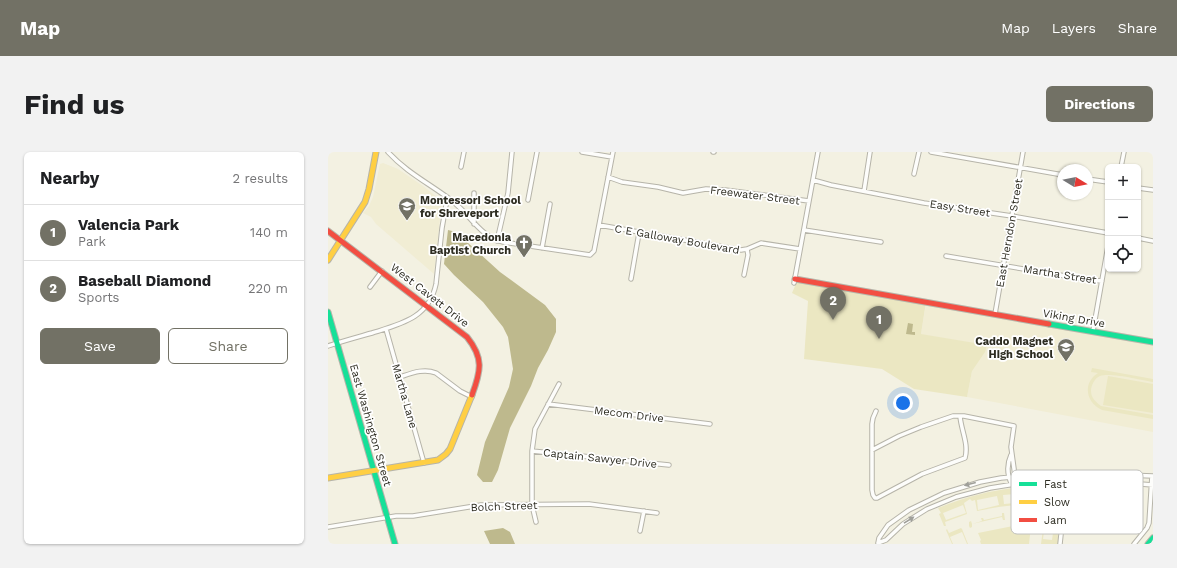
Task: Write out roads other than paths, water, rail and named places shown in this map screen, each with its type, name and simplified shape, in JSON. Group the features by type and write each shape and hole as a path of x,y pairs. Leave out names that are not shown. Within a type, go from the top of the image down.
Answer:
{"street":[{"path":"328,260 367,198 376,152"},
{"path":"388,152 406,169 448,198 489,237 497,241 591,254 594,251 613,152"},
{"path":"461,167 464,152"},
{"path":"497,241 508,193 512,152"},
{"path":"528,200 537,152"},
{"path":"582,152 612,157"},
{"path":"795,281 818,152"},
{"path":"864,191 870,152"},
{"path":"914,174 919,152"},
{"path":"931,152 1057,174"},
{"name":"East Herndon Street","path":"994,314 1023,152"},
{"path":"1122,164 1124,152"},
{"name":"Freewater Street","path":"608,177 622,182 658,187 683,193 706,189 725,190 809,202"},
{"name":"Easy Street","path":"813,180 831,185 924,203 1012,216 1105,232"},
{"path":"1093,180 1105,182"},
{"path":"1141,188 1153,190"},
{"path":"474,193 474,224"},
{"path":"328,346 398,326 412,318 427,306 435,289 440,256 442,228 448,198"},
{"path":"542,248 550,204"},
{"name":"C E Galloway Boulevard","path":"599,225 741,250 748,249 761,242 800,249"},
{"path":"804,230 881,242"},
{"name":"West Cavett Drive","path":"328,231 461,332 472,343 476,350 480,370 477,384 449,451 440,459 328,478"},
{"path":"631,279 639,232"},
{"path":"1141,239 1153,241"},
{"path":"744,275 748,249"},
{"name":"Martha Street","path":"946,256 1102,280"},
{"path":"1093,331 1105,263"},
{"path":"370,287 382,271"},
{"name":"Viking Drive","path":"795,281 897,296 1153,342"},
{"name":"East Washington Street","path":"328,312 395,544"},
{"name":"Martha Lane","path":"386,329 424,462"},
{"path":"400,377 422,370 432,371 460,391 472,397"},
{"path":"536,522 532,505 532,451 535,429 559,384"},
{"name":"Mecom Drive","path":"548,404 710,424"},
{"path":"876,411 872,421 872,490 875,498 881,497 922,474 964,458 966,452 965,441 960,416"},
{"path":"872,450 899,436 949,417 960,416 1014,426 1011,455 1008,464 1008,477 1011,483"},
{"name":"Captain Sawyer Drive","path":"532,451 669,465"},
{"path":"1011,455 1014,470"},
{"path":"1143,476 1153,476 1149,523 1143,533"},
{"path":"1011,477 966,485 924,502 909,510 888,525 879,538 879,544 886,540 902,524 938,504 979,490 1011,485"},
{"name":"Bolch Street","path":"328,527 388,517 413,516 481,505 589,504 657,513"},
{"path":"640,531 644,511"},
{"path":"1060,544 1061,534"},
{"path":"1134,544 1142,534"},
{"path":"1148,544 1153,538"}],"place":[{"name":"Montessori School for Shreveport","path":"407,221"},
{"name":"Macedonia Baptist Church","path":"524,258"},
{"name":"Baseball Diamond","path":"833,320"},
{"name":"Valencia Park","path":"879,339"},
{"name":"Caddo Magnet High School","path":"1066,362"}]}
